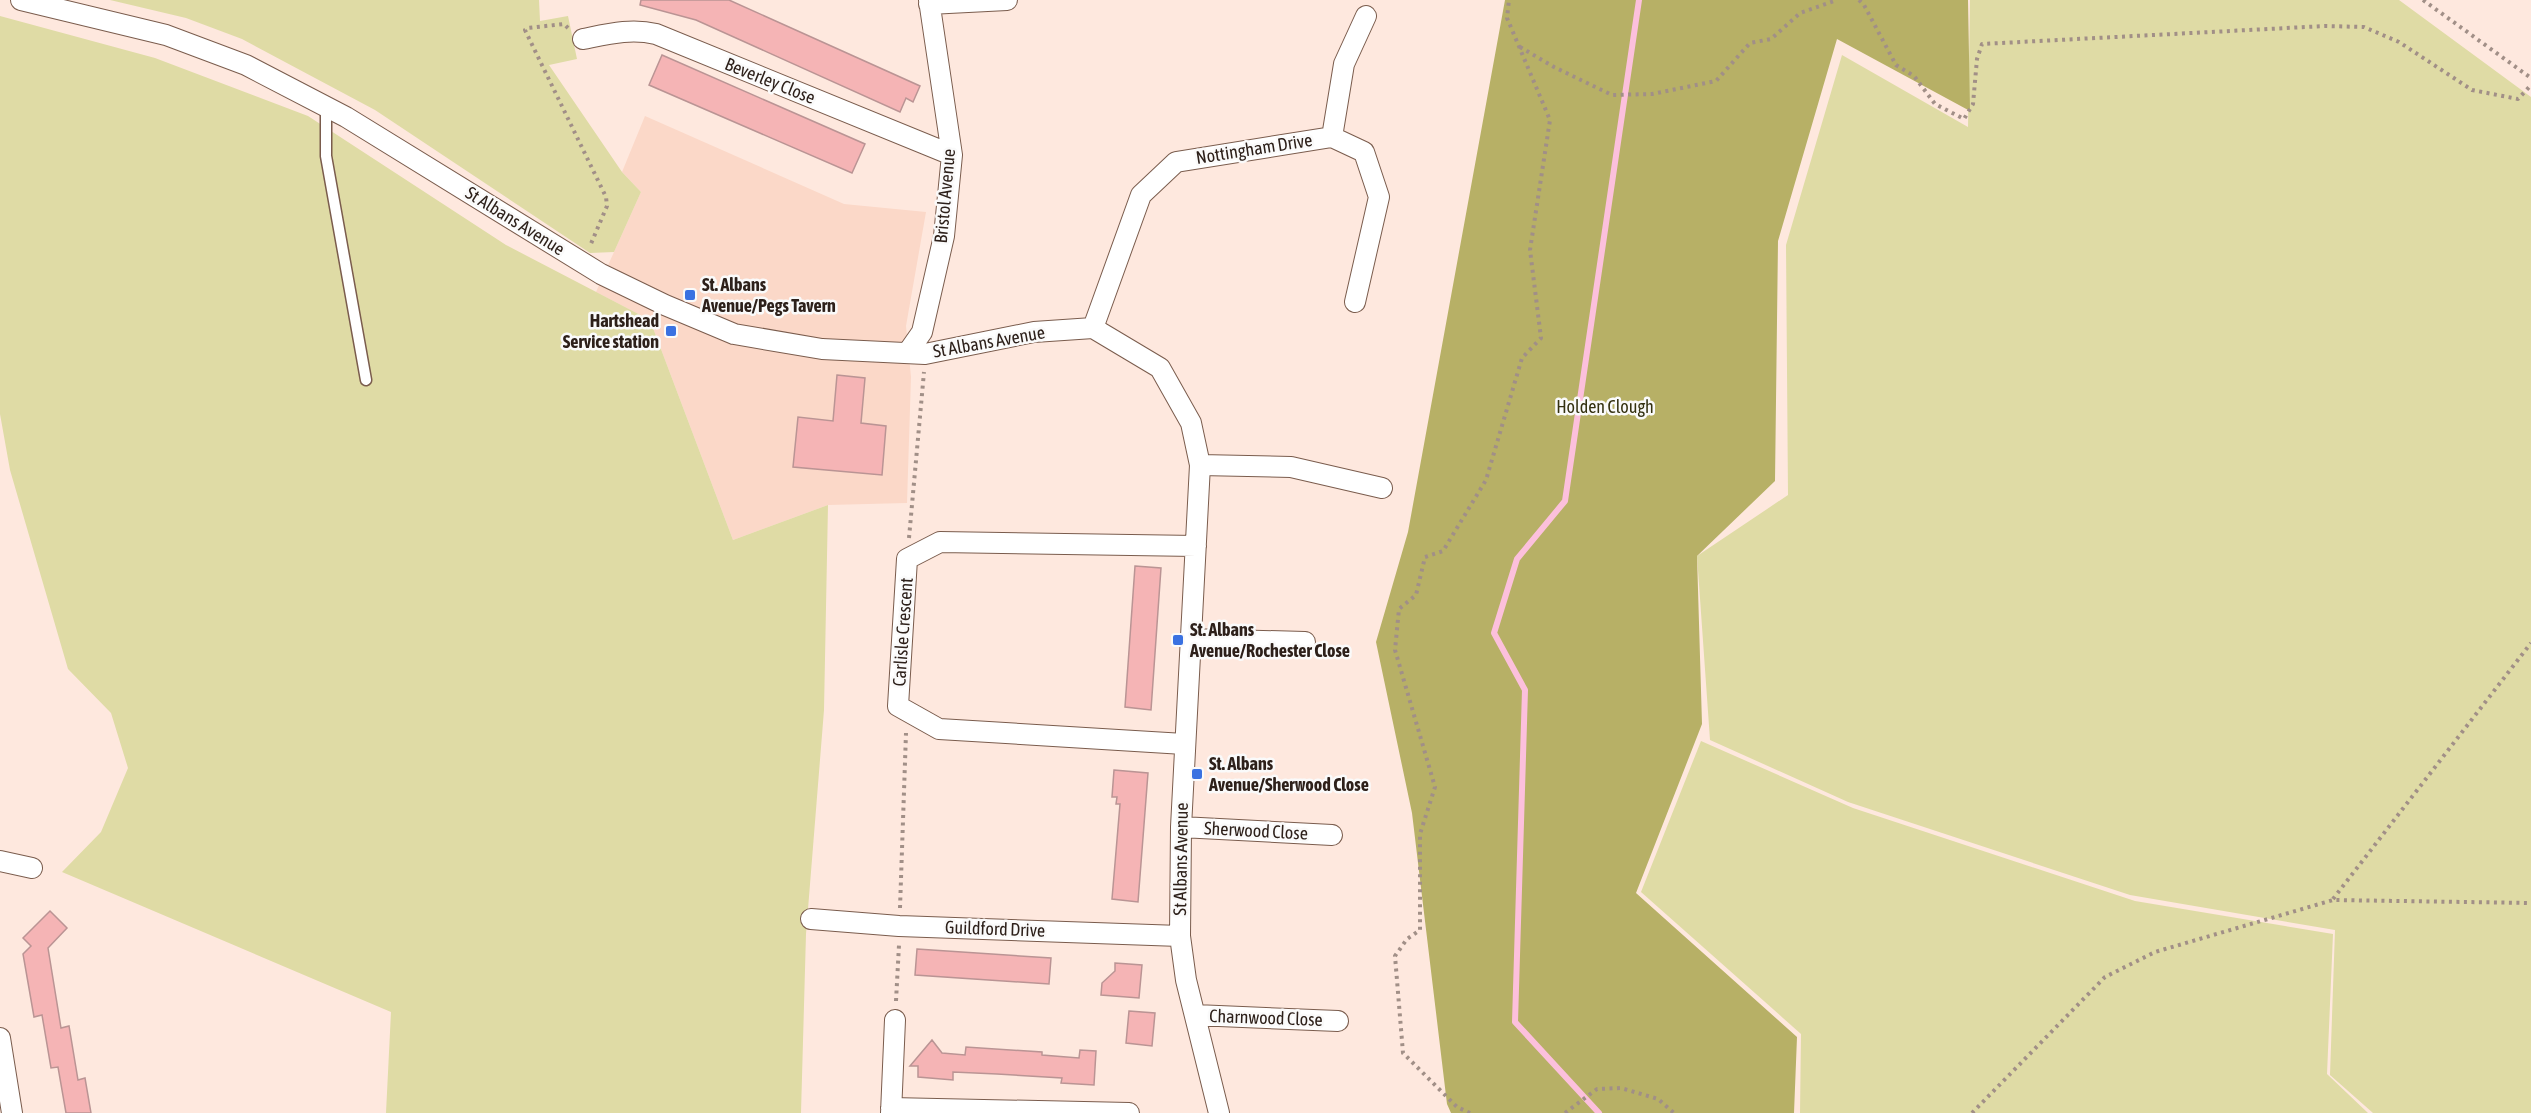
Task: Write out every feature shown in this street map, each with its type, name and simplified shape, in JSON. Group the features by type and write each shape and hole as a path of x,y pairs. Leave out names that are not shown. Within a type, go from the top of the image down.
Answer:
{"street":[{"name":"St Albans Avenue","path":"21,0 166,35 246,64 326,106 582,262 665,306 734,334 822,349 917,353 1034,332 1093,328 1160,368 1191,423 1200,465 1184,744 1180,936 1185,980 1220,1113"},
{"path":"929,2 1007,0"},
{"name":"Bristol Avenue","path":"917,353 944,236 952,155 929,2"},
{"path":"1332,136 1344,64 1366,16"},
{"name":"Beverley Close","path":"583,39 618,32 643,31 656,34 952,155"},
{"name":"Nottingham Drive","path":"1093,328 1141,195 1176,162 1332,136 1364,152 1379,197 1354,302"},
{"path":"1200,465 1292,467 1382,488"},
{"name":"Carlisle Crescent","path":"1184,744 939,729 898,706 907,559 940,542 1196,546"},
{"path":"1191,639 1305,642"},
{"name":"Sherwood Close","path":"1181,827 1332,835"},
{"path":"0,861 32,868"},
{"name":"Guildford Drive","path":"811,920 900,926 1180,936"},
{"name":"Charnwood Close","path":"1195,1015 1338,1021"},
{"path":"895,1020 891,1111 1129,1113"},
{"path":"0,1038 12,1113"}],"lane":[{"path":"326,106 326,156 366,380"}],"path":[{"path":"1470,1113 1457,1107 1403,1053 1395,956 1407,939 1420,930 1420,834 1435,787 1395,650 1400,609 1416,595 1425,556 1443,551 1486,480 1522,358 1541,338 1530,250 1550,120 1508,18 1509,0"},
{"path":"1520,46 1554,67 1612,95 1652,94 1716,81 1750,43 1771,39 1800,13 1836,0"},
{"path":"1859,0 1864,5 1896,65 1914,76 1935,104 1964,119 1973,104 1977,59 1982,44 2325,26 2364,27 2399,42 2472,90 2518,99 2531,85"},
{"path":"2423,0 2531,78"},
{"path":"582,262 607,206 606,198 525,30 564,24 583,39"},
{"path":"907,559 917,353"},
{"path":"2332,900 2531,643"},
{"path":"895,1020 907,711"},
{"path":"1972,1113 2105,978 2155,952 2332,900 2531,903"},
{"path":"1565,1113 1597,1089 1621,1088 1658,1099 1674,1113"}],"shaded area":[{"path":"110,0 539,0 540,21 568,16 577,59 549,65 622,172 641,192 614,252 590,253 375,110 242,39 186,18"},
{"path":"1970,0 2399,0 2531,97 2531,1113 2373,1113 2330,1075 2335,930 2130,895 1848,802 1710,740 1697,556 1788,495 1786,245 1842,55 1968,127"},
{"path":"0,16 155,58 308,116 506,245 650,320 733,540 828,505 824,710 806,934 801,1113 386,1113 391,1012 62,872 101,832 128,768 111,713 68,669 10,470 0,414"},
{"path":"645,116 844,204 926,212 906,326 911,377 907,503 828,505 733,540 650,320 596,292 641,192 622,172"},
{"path":"1701,741 1853,808 2135,901 2333,934 2327,1074 2368,1113 1800,1113 1801,1034 1641,892"}],"green space":[{"name":"Holden Clough","path":"1505,0 1968,0 1970,111 1837,39 1778,241 1775,481 1697,556 1702,724 1636,893 1797,1037 1794,1113 1451,1113 1447,1104 1412,813 1376,642 1408,532"}],"building":[{"path":"641,0 729,0 920,86 913,102 906,98 900,112 696,20 640,5"},
{"path":"662,55 865,144 852,173 649,85"},
{"path":"837,375 865,378 861,423 886,426 882,475 793,467 798,417 833,421"},
{"path":"1135,566 1161,568 1151,710 1125,707"},
{"path":"1114,770 1148,773 1138,902 1112,899 1120,804 1116,804 1117,797 1112,797"},
{"path":"50,911 67,928 48,948 61,1028 69,1026 78,1080 85,1078 91,1113 66,1113 58,1067 51,1068 42,1015 34,1017 23,954 31,946 23,938"},
{"path":"917,949 1051,958 1049,984 915,975"},
{"path":"1115,963 1142,965 1139,998 1101,995 1102,983 1115,971"},
{"path":"1129,1011 1155,1013 1152,1046 1126,1043"},
{"path":"932,1040 942,1053 965,1055 966,1047 1042,1052 1042,1055 1079,1058 1080,1050 1096,1051 1094,1085 1061,1083 1062,1078 953,1072 953,1080 918,1077 918,1066 910,1066"}],"waterway":[{"path":"1599,1113 1515,1022 1525,690 1494,633 1517,559 1565,501 1639,0"}],"place":[{"name":"St. Albans Avenue/Pegs Tavern","path":"690,295"},
{"name":"Hartshead Service station","path":"671,331"},
{"name":"St. Albans Avenue/Rochester Close","path":"1178,640"},
{"name":"St. Albans Avenue/Sherwood Close","path":"1197,774"}]}
